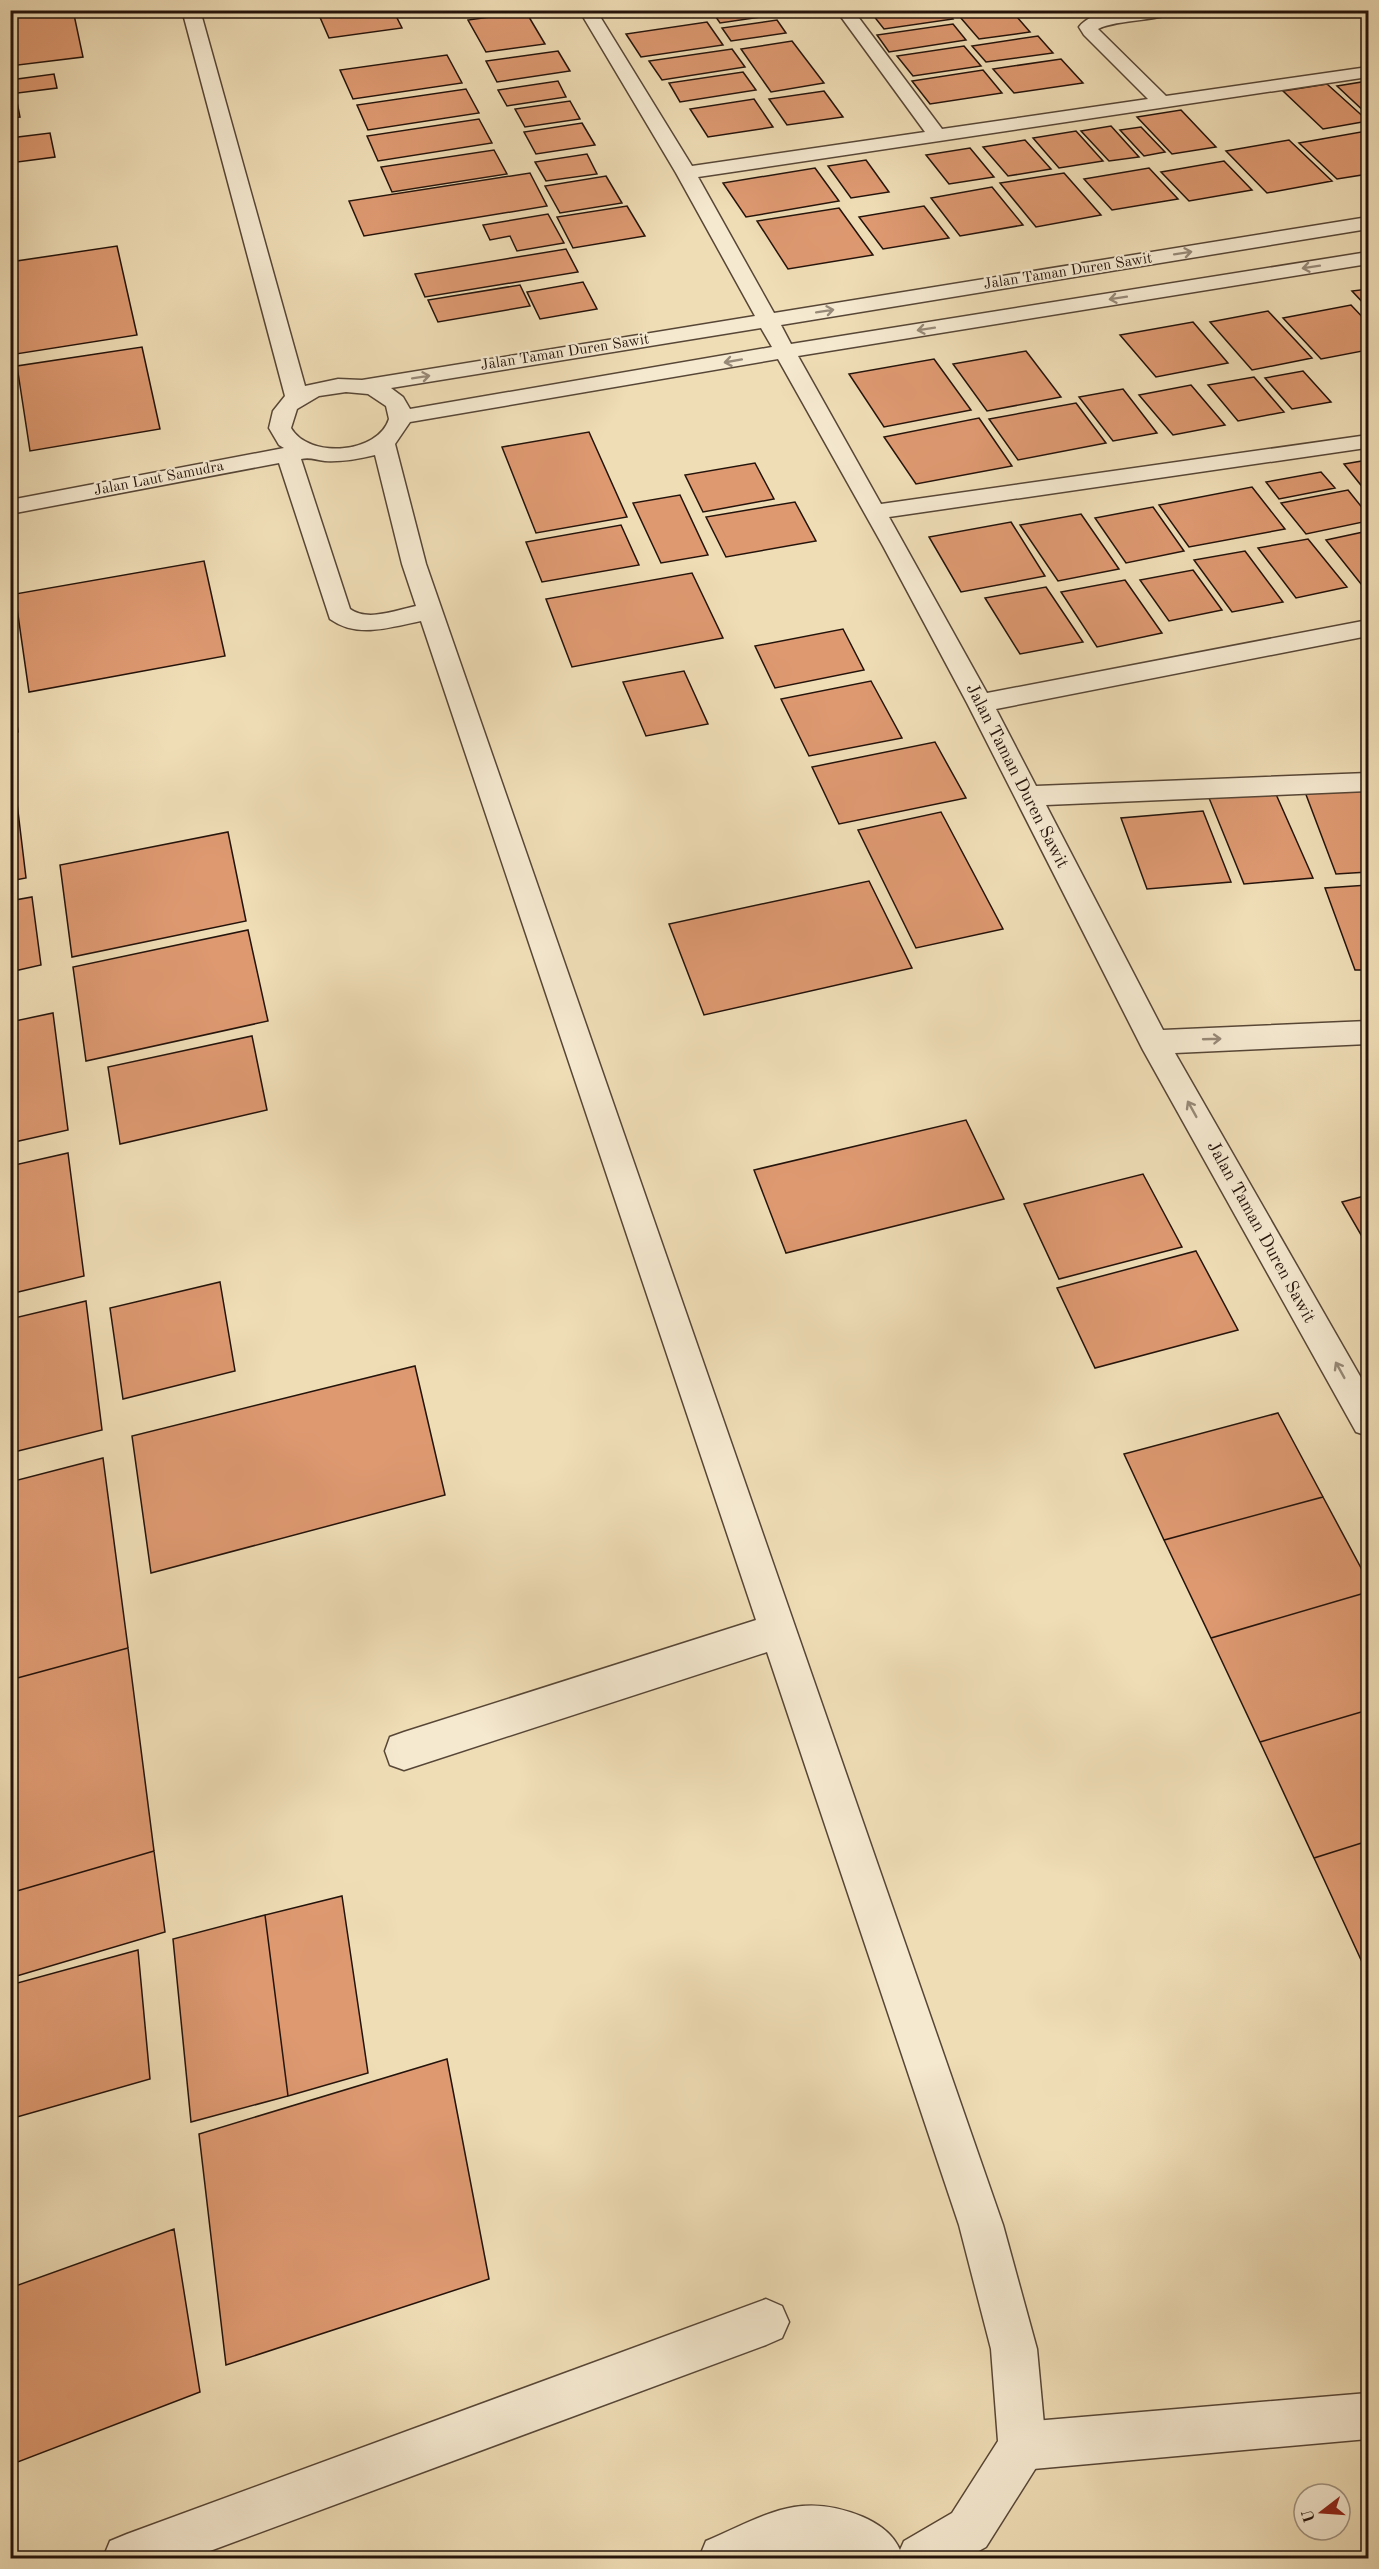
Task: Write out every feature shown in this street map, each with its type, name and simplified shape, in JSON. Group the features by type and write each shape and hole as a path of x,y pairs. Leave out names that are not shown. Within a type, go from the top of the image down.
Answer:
{"street":[{"path":"191,10 297,399"},
{"name":"Jalan Taman Duren Sawit","path":"587,10 686,173 895,546 980,703 1154,1042 1368,1421"},
{"path":"844,10 938,137"},
{"path":"1162,102 1090,32 1088,27 1092,22 1169,10"},
{"path":"686,173 1368,72"},
{"name":"Jalan Taman Duren Sawit","path":"364,386 1368,224"},
{"name":"Jalan Taman Duren Sawit","path":"401,417 786,351 1368,258"},
{"path":"298,453 327,455 366,450 383,442 396,430 401,417 398,407 379,391 364,386 328,387 297,399 286,408 280,417 280,428 284,437 294,445 298,453 339,613 350,621 370,623 430,610"},
{"path":"874,512 1366,441"},
{"path":"383,442 414,564 981,2225 1014,2349 1022,2446 969,2530 921,2559"},
{"name":"Jalan Laut Samudra","path":"10,507 298,453"},
{"path":"980,703 1368,628"},
{"path":"1026,796 1368,782"},
{"path":"1154,1042 1368,1032"},
{"path":"404,1751 777,1631"},
{"path":"127,2559 766,2322"},
{"path":"1022,2446 1368,2416"},
{"path":"723,2559 800,2529 829,2530 850,2534 871,2549 879,2559"}],"building":[{"path":"10,10 73,10 83,57 10,66"},
{"path":"351,10 393,10 402,28 329,38 319,15"},
{"path":"463,10 515,10 467,17"},
{"path":"711,10 772,10 775,15 720,23"},
{"path":"869,10 946,10 953,19 884,29"},
{"path":"1011,10 1030,32 979,39 960,17"},
{"path":"526,12 545,44 486,52 468,20"},
{"path":"777,20 786,33 731,41 722,28"},
{"path":"707,22 723,45 641,57 626,34"},
{"path":"953,24 966,40 889,52 877,35"},
{"path":"1038,36 1053,53 986,62 972,46"},
{"path":"792,41 824,83 771,92 741,49"},
{"path":"964,46 981,66 913,76 897,56"},
{"path":"732,49 745,67 662,80 649,61"},
{"path":"558,51 570,71 497,82 486,61"},
{"path":"447,55 462,83 353,99 340,70"},
{"path":"1061,59 1083,83 1014,93 993,69"},
{"path":"983,70 1002,93 930,104 912,81"},
{"path":"743,72 756,90 680,102 669,83"},
{"path":"54,74 57,88 10,94 10,80"},
{"path":"558,81 566,97 507,106 498,90"},
{"path":"1368,81 1368,115 1337,86"},
{"path":"1327,84 1368,121 1323,129 1283,91"},
{"path":"466,89 479,113 368,130 357,105"},
{"path":"824,91 843,117 787,125 769,99"},
{"path":"16,97 20,117 10,118 10,98"},
{"path":"754,99 773,127 708,137 690,109"},
{"path":"570,101 580,119 525,127 515,109"},
{"path":"1181,110 1216,147 1172,154 1137,117"},
{"path":"479,119 492,143 378,161 367,136"},
{"path":"582,123 595,145 536,154 524,132"},
{"path":"1111,126 1139,157 1109,161 1081,131"},
{"path":"1141,127 1165,152 1144,156 1120,130"},
{"path":"1076,131 1103,161 1059,168 1033,138"},
{"path":"1361,132 1368,139 1368,174 1337,179 1299,143"},
{"path":"50,133 55,157 10,163 10,138"},
{"path":"1025,140 1051,169 1008,176 983,147"},
{"path":"1289,140 1332,181 1267,193 1226,151"},
{"path":"970,148 994,177 949,184 926,155"},
{"path":"494,150 507,174 392,192 381,167"},
{"path":"587,154 597,174 546,181 535,162"},
{"path":"866,160 889,192 851,198 828,166"},
{"path":"1224,161 1252,190 1189,201 1161,172"},
{"path":"815,168 839,201 746,217 723,183"},
{"path":"1149,168 1178,199 1112,210 1084,179"},
{"path":"530,173 547,206 364,236 349,201"},
{"path":"1064,173 1101,215 1036,227 1000,183"},
{"path":"606,176 622,203 560,213 545,186"},
{"path":"992,187 1023,225 960,236 931,198"},
{"path":"627,206 645,236 573,248 557,217"},
{"path":"924,206 949,238 883,249 859,217"},
{"path":"839,208 873,255 788,269 757,221"},
{"path":"548,214 564,243 517,251 510,236 490,240 483,225"},
{"path":"117,246 137,335 16,354 10,319 10,262"},
{"path":"566,249 578,272 425,297 415,274"},
{"path":"583,282 597,309 540,319 527,292"},
{"path":"520,285 530,306 438,322 428,300"},
{"path":"1368,289 1368,308 1352,291"},
{"path":"1351,305 1368,323 1368,350 1321,359 1283,318"},
{"path":"1268,311 1312,358 1252,370 1210,322"},
{"path":"1193,322 1228,363 1156,377 1120,335"},
{"path":"142,347 160,429 30,451 17,366"},
{"path":"1026,351 1061,397 987,411 953,364"},
{"path":"934,359 971,410 884,427 849,374"},
{"path":"1303,371 1331,402 1292,409 1265,378"},
{"path":"1254,377 1284,412 1238,421 1208,385"},
{"path":"1191,385 1225,425 1173,435 1139,395"},
{"path":"1123,389 1157,433 1113,441 1079,397"},
{"path":"1076,403 1106,443 1018,460 989,419"},
{"path":"979,418 1012,466 916,484 884,437"},
{"path":"589,432 627,517 536,533 502,447"},
{"path":"1368,460 1368,494 1344,464"},
{"path":"755,463 774,499 703,512 685,475"},
{"path":"1321,472 1335,488 1279,499 1266,482"},
{"path":"1252,487 1285,529 1189,547 1159,505"},
{"path":"1348,490 1368,515 1368,521 1306,534 1281,503"},
{"path":"680,495 708,555 661,563 633,503"},
{"path":"795,502 816,541 726,557 706,517"},
{"path":"1153,507 1184,551 1126,563 1095,518"},
{"path":"1081,514 1119,569 1058,581 1020,525"},
{"path":"1011,522 1045,576 961,592 929,537"},
{"path":"621,525 639,565 542,582 526,542"},
{"path":"1368,531 1368,583 1361,584 1326,540"},
{"path":"1308,539 1347,587 1296,598 1258,548"},
{"path":"1245,551 1283,602 1232,612 1194,560"},
{"path":"204,561 225,656 29,692 15,594"},
{"path":"1193,570 1222,610 1169,621 1140,580"},
{"path":"692,573 723,638 572,667 546,599"},
{"path":"1125,580 1162,633 1097,647 1061,592"},
{"path":"1046,587 1083,642 1020,654 985,598"},
{"path":"843,629 864,670 775,688 755,646"},
{"path":"684,671 708,724 646,736 623,682"},
{"path":"10,677 18,732 10,734"},
{"path":"871,681 902,738 809,756 781,699"},
{"path":"935,742 966,798 839,824 812,767"},
{"path":"10,745 13,745 16,770 10,771"},
{"path":"14,778 26,878 10,881 10,779"},
{"path":"1360,789 1368,808 1368,872 1336,874 1305,792"},
{"path":"1275,792 1313,878 1244,884 1209,798"},
{"path":"1203,811 1231,882 1147,889 1121,818"},
{"path":"941,812 1003,929 916,948 858,830"},
{"path":"228,832 246,921 72,957 60,865"},
{"path":"869,881 912,968 704,1015 669,924"},
{"path":"1368,885 1368,970 1355,970 1325,888"},
{"path":"32,897 41,965 10,972 10,901"},
{"path":"248,930 268,1021 86,1061 73,967"},
{"path":"53,1013 68,1130 10,1143 10,1022"},
{"path":"252,1036 267,1110 120,1144 108,1067"},
{"path":"966,1120 1004,1199 786,1253 754,1170"},
{"path":"68,1153 84,1276 10,1294 10,1166"},
{"path":"1143,1174 1182,1247 1059,1279 1024,1204"},
{"path":"1368,1195 1368,1247 1342,1202"},
{"path":"1196,1251 1238,1330 1095,1368 1057,1288"},
{"path":"220,1282 235,1371 123,1399 110,1308"},
{"path":"86,1301 102,1430 10,1453 10,1319"},
{"path":"415,1366 445,1495 151,1573 132,1436"},
{"path":"1278,1413 1323,1497 1164,1540 1124,1454"},
{"path":"103,1458 128,1648 10,1680 10,1482"},
{"path":"1323,1497 1368,1581 1368,1592 1211,1638 1164,1540"},
{"path":"1368,1592 1368,1710 1260,1742 1211,1638"},
{"path":"128,1648 154,1851 10,1893 10,1680"},
{"path":"1368,1710 1368,1841 1314,1858 1260,1742"},
{"path":"1368,1841 1368,1975 1314,1858"},
{"path":"154,1851 165,1932 10,1978 10,1893"},
{"path":"342,1896 368,2073 288,2096 265,1915"},
{"path":"265,1915 288,2096 191,2122 173,1939"},
{"path":"138,1950 150,2079 10,2119 10,1985"},
{"path":"447,2059 489,2279 226,2365 199,2134"},
{"path":"174,2229 200,2392 10,2465 10,2288"}]}
